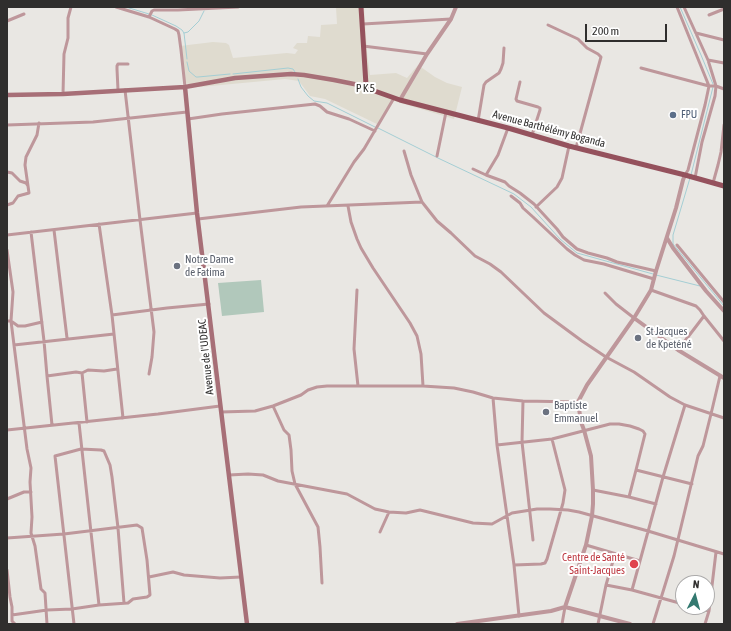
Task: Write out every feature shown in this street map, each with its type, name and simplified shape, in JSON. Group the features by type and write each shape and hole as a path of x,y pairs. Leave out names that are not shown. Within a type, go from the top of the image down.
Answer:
{"main road":[{"path":"7,95 63,94 185,87 234,78 291,74 334,80 366,87 361,7"},
{"name":"Avenue de I'UDEAC","path":"185,87 197,213 247,624"},
{"name":"Avenue Barthélémy Boganda","path":"366,87 400,100 508,128 576,148 690,176 724,186"}],"street":[{"path":"63,94 64,54 68,38 68,18 71,7"},
{"path":"116,7 150,15 178,31 185,87"},
{"path":"150,15 154,10 238,7"},
{"path":"400,100 427,54 451,19 456,7"},
{"path":"677,7 709,86 688,170 690,176"},
{"path":"562,624 565,608 586,545 592,516 594,490 591,456 581,422 578,402 587,385 634,318 651,290 683,180 690,176 702,142 715,96 716,86 708,60 684,7"},
{"path":"709,14 724,9"},
{"path":"7,21 24,14"},
{"path":"363,24 451,19"},
{"path":"548,25 578,39 587,48 601,57 576,148"},
{"path":"696,33 724,40"},
{"path":"364,46 427,54"},
{"path":"478,121 484,85 499,73 503,63 504,48"},
{"path":"708,60 724,63"},
{"path":"118,90 117,66 118,64 128,64"},
{"path":"641,68 724,89"},
{"path":"520,82 516,99 540,108 532,135"},
{"path":"125,90 154,332 149,374"},
{"path":"327,206 394,98"},
{"path":"188,119 315,104 327,112 375,130"},
{"path":"7,125 93,122 187,112"},
{"path":"437,156 446,112"},
{"path":"7,205 13,203 18,196 29,193 25,165 26,157 37,135 39,123"},
{"path":"713,183 721,152 724,125"},
{"path":"486,175 498,155 508,128"},
{"path":"536,207 557,187 562,178 569,146"},
{"path":"404,151 411,175 422,202 437,221 475,256 501,272 544,314 606,357 634,372 670,397 685,405 724,418"},
{"path":"473,169 505,182 536,207 577,249 656,272"},
{"path":"7,172 12,173 28,186"},
{"path":"510,196 520,203 559,242 575,255 584,260 654,278"},
{"path":"522,205 528,200"},
{"path":"198,219 301,207 422,202"},
{"path":"348,206 351,222 361,248 417,336 421,354 423,386"},
{"path":"7,235 197,213"},
{"path":"100,224 123,418"},
{"path":"54,230 67,338"},
{"path":"31,232 42,322 52,425"},
{"path":"667,238 706,291 724,312"},
{"path":"677,245 724,302"},
{"path":"7,250 13,292 9,321 14,345 27,449 31,468 31,533 35,546 41,589 45,594 48,624"},
{"path":"357,290 354,349 358,386"},
{"path":"651,290 696,306 724,341"},
{"path":"605,293 624,311 678,350 722,377 703,446 698,456 674,556 653,624"},
{"path":"112,316 209,304"},
{"path":"678,350 704,316"},
{"path":"9,321 18,326 42,322"},
{"path":"14,345 114,334"},
{"path":"47,376 76,372 82,373 88,370 104,371 117,369"},
{"path":"82,373 87,422"},
{"path":"221,412 255,410 273,406 301,395 308,390 327,386 423,386 454,388 493,398 522,401 578,402"},
{"path":"493,398 497,445 514,565 519,616"},
{"path":"522,401 522,442 533,540"},
{"path":"632,590 663,477 685,405"},
{"path":"7,430 220,406"},
{"path":"273,406 284,430 289,435 292,471 295,484 318,527 322,584"},
{"path":"79,423 99,605"},
{"path":"497,445 552,439 610,424 630,426 643,431 645,434 629,497"},
{"path":"514,565 541,564 545,563 547,559 563,503 565,490 552,439"},
{"path":"74,624 55,456 81,449 104,451 111,469 118,528 124,603"},
{"path":"636,470 692,484"},
{"path":"229,475 263,475 278,481 347,494 375,509 406,513 420,510 473,523 494,523 506,516 530,511 550,509 579,512 724,554"},
{"path":"594,490 656,504"},
{"path":"7,499 24,492 31,492"},
{"path":"380,532 389,512"},
{"path":"7,538 64,534 137,525 142,528 149,577 149,596 133,599 128,602 12,615"},
{"path":"586,545 640,561"},
{"path":"713,575 716,552"},
{"path":"598,624 614,554"},
{"path":"7,570 12,607 12,621 15,624"},
{"path":"149,577 173,572 184,575 214,578 241,577"},
{"path":"606,585 675,601"},
{"path":"457,624 477,623 565,608 581,610 630,624"}],"shaded area":[{"path":"336,7 364,7 370,75 396,73 407,78 418,65 435,77 447,83 462,87 454,119 394,101 379,125 325,99 310,96 299,81 285,79 200,87 185,83 180,46 213,42 226,43 229,45 233,58 287,53 295,54 298,50 293,48 297,43 307,43 308,36 320,37 321,25 337,24"}],"green space":[{"path":"261,280 264,312 222,316 218,283"}],"waterway":[{"path":"126,7 149,14"},
{"path":"680,7 713,84"},
{"path":"184,33 188,32 199,21 204,11"},
{"path":"152,15 182,30 184,33 187,59"},
{"path":"187,62 189,71 196,77 230,74"},
{"path":"233,74 288,68 293,69 295,72"},
{"path":"298,79 301,87 314,101 327,103 375,127"},
{"path":"691,175 713,87"},
{"path":"378,128 514,194 531,207 560,239 577,253 653,274"},
{"path":"690,178 673,235 673,244 724,306"},
{"path":"656,275 700,286"}],"place":[{"name":"FPU","path":"673,115"},
{"name":"Notre Dame de Fatima","path":"177,266"},
{"name":"St Jacques de Kpeténé","path":"638,338"},
{"name":"Baptiste Emmanuel","path":"546,412"},
{"name":"Centre de Santé Saint-Jacques","path":"634,564"}],"district":[{"name":"PK5","path":"366,88"}]}
